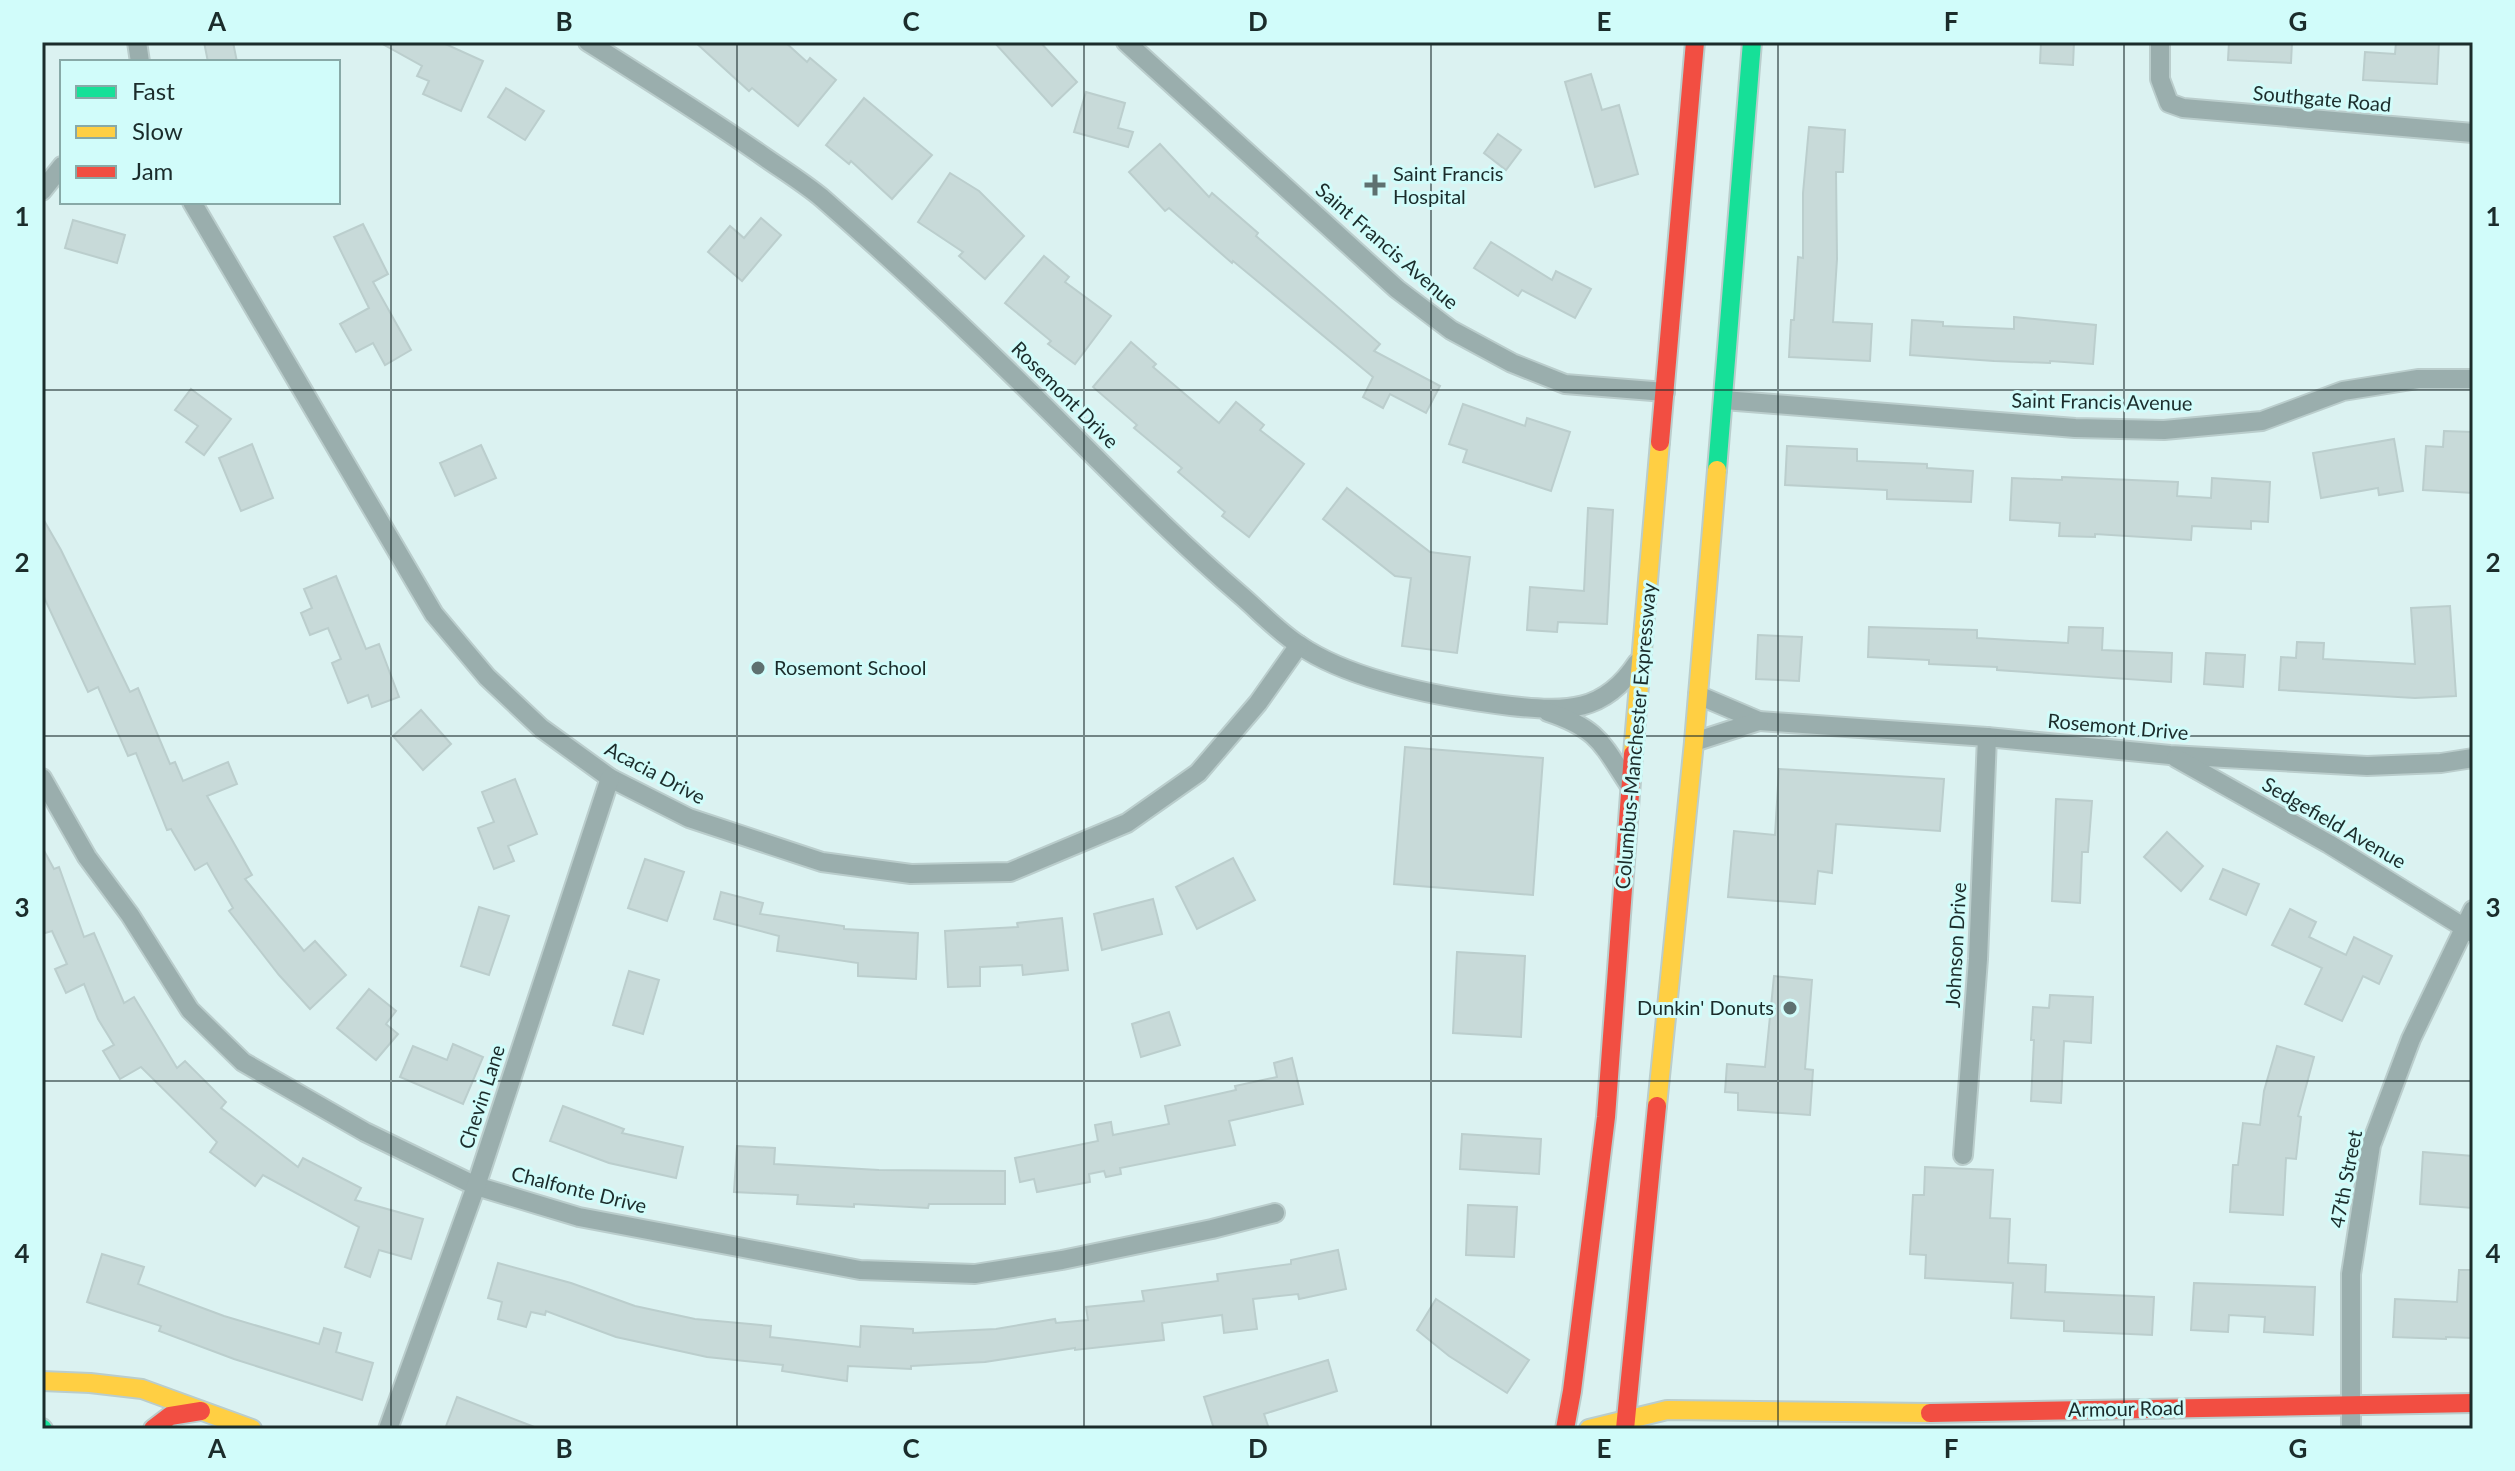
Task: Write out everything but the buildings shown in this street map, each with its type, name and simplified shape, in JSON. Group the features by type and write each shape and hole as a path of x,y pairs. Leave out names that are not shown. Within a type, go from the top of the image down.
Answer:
{"main road":[{"name":"Columbus-Manchester Expressway","path":"1565,1429 1576,1364 1606,1117 1630,786 1695,42"},
{"path":"1626,1425 1694,742 1752,42"},
{"path":"42,1381 142,1389 252,1429"},
{"name":"Armour Road","path":"1589,1429 1626,1425 1667,1410 1907,1413 2473,1403"},
{"path":"153,1429 170,1416 202,1411"}],"street":[{"name":"Rosemont Drive","path":"588,42 818,195 990,351 1183,545 1299,645 1344,668 1404,686 1471,701 1538,709 1598,702 1626,680 1642,656"},
{"name":"Saint Francis Avenue","path":"1126,42 1397,289 1451,330 1512,363 1565,384 1665,392"},
{"name":"Southgate Road","path":"2160,42 2160,79 2169,103 2204,111 2473,133"},
{"path":"42,191 60,168"},
{"name":"Acacia Drive","path":"193,204 434,614 487,677 541,728 610,778 689,818 822,862 911,874 1010,872 1127,823 1198,773 1258,703 1299,645"},
{"name":"Saint Francis Avenue","path":"1724,400 2075,428 2164,430 2262,421 2343,391 2418,379 2473,379"},
{"name":"Rosemont Drive","path":"1698,695 1759,721 1987,737 2170,755 2367,766 2441,763 2473,758"},
{"name":"Rosemont Drive","path":"1538,709 1574,721 1591,731 1630,786"},
{"name":"Rosemont Drive","path":"1694,742 1759,721"},
{"name":"Johnson Drive","path":"1963,1155 1978,959 1987,737"},
{"name":"Sedgefield Avenue","path":"2170,755 2329,844 2468,930"},
{"name":"Chalfonte Drive","path":"42,778 87,857 130,915 190,1010 243,1062 365,1132 476,1186 579,1217 860,1270 975,1274 1062,1260 1275,1213"},
{"name":"Chevin Lane","path":"388,1429 476,1186 610,778"},
{"name":"47th Street","path":"2351,1429 2351,1274 2371,1145 2411,1039 2468,930 2473,910"}],"traffic: fast":[{"path":"1717,470 1752,42"}],"traffic: slow":[{"path":"1633,754 1660,442"},
{"path":"1657,1106 1694,742 1717,470"},
{"path":"42,1381 142,1389 252,1429"},
{"path":"1589,1429 1667,1410 1930,1413"}],"traffic: jam":[{"path":"1660,442 1695,42"},
{"path":"1565,1429 1606,1117 1633,754"},
{"path":"1625,1429 1657,1106"},
{"path":"1930,1413 2473,1403"},
{"path":"153,1429 170,1416 201,1411"}],"place":[{"name":"Saint Francis Hospital","path":"1375,185"},
{"name":"Rosemont School","path":"758,668"},
{"name":"Dunkin' Donuts","path":"1790,1008"}]}
